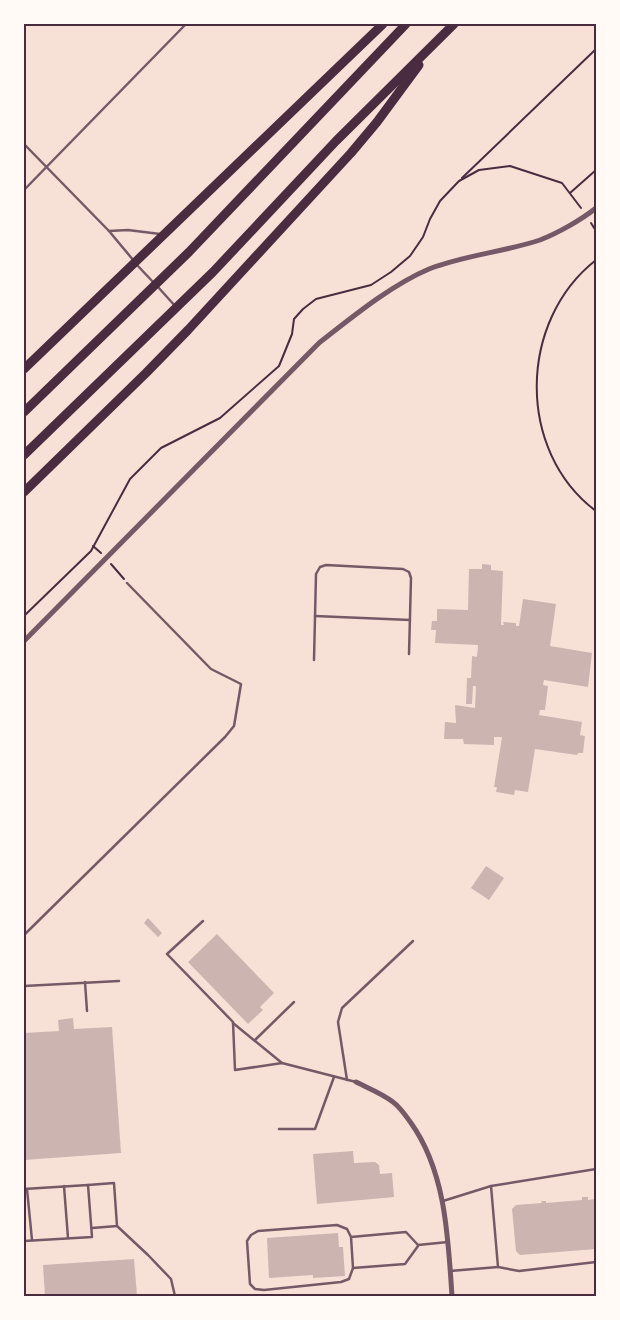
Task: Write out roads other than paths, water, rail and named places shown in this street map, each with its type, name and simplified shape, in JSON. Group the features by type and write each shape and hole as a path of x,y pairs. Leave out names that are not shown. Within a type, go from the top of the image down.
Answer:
{"highway":[{"path":"24,369 383,24"},
{"path":"24,412 230,209 406,24"},
{"path":"24,455 177,308 254,229 336,140 454,24"},
{"path":"24,492 188,330 351,153 377,122 435,44"}],"street":[{"path":"24,641 319,343 351,318 402,284 429,270 458,260 540,239 586,216 596,208"},
{"path":"356,1082 393,1102 404,1113 420,1135 437,1180 442,1201 448,1242 452,1296"}],"lane":[{"path":"24,190 186,24"},
{"path":"24,144 109,231 177,308"},
{"path":"109,231 128,230 164,235"},
{"path":"314,660 316,574 320,568 326,565 403,569 409,572 411,578 409,654"},
{"path":"24,935 234,726 240,684 211,669 127,583"},
{"path":"315,616 410,620"},
{"path":"203,921 167,954 232,1022 282,1063"},
{"path":"347,1080 338,1022 342,1008 413,941"},
{"path":"24,986 119,980"},
{"path":"85,982 86,1011"},
{"path":"255,1040 294,1002"},
{"path":"232,1022 235,1070 282,1063 356,1082"},
{"path":"279,1129 315,1128 334,1077"},
{"path":"442,1201 491,1186 596,1170"},
{"path":"32,1240 25,1189 114,1183 117,1226 171,1279 175,1296"},
{"path":"24,1241 92,1237 88,1185"},
{"path":"64,1186 68,1238"},
{"path":"491,1186 498,1267"},
{"path":"338,1225 347,1229 351,1237 354,1268 349,1279 341,1282 264,1290 254,1289 250,1284 247,1240 250,1235 258,1232 338,1225"},
{"path":"92,1228 117,1226"},
{"path":"351,1237 406,1232 418,1245"},
{"path":"354,1268 405,1264 418,1245 448,1242"},
{"path":"450,1271 498,1267 519,1271 596,1262"}]}
